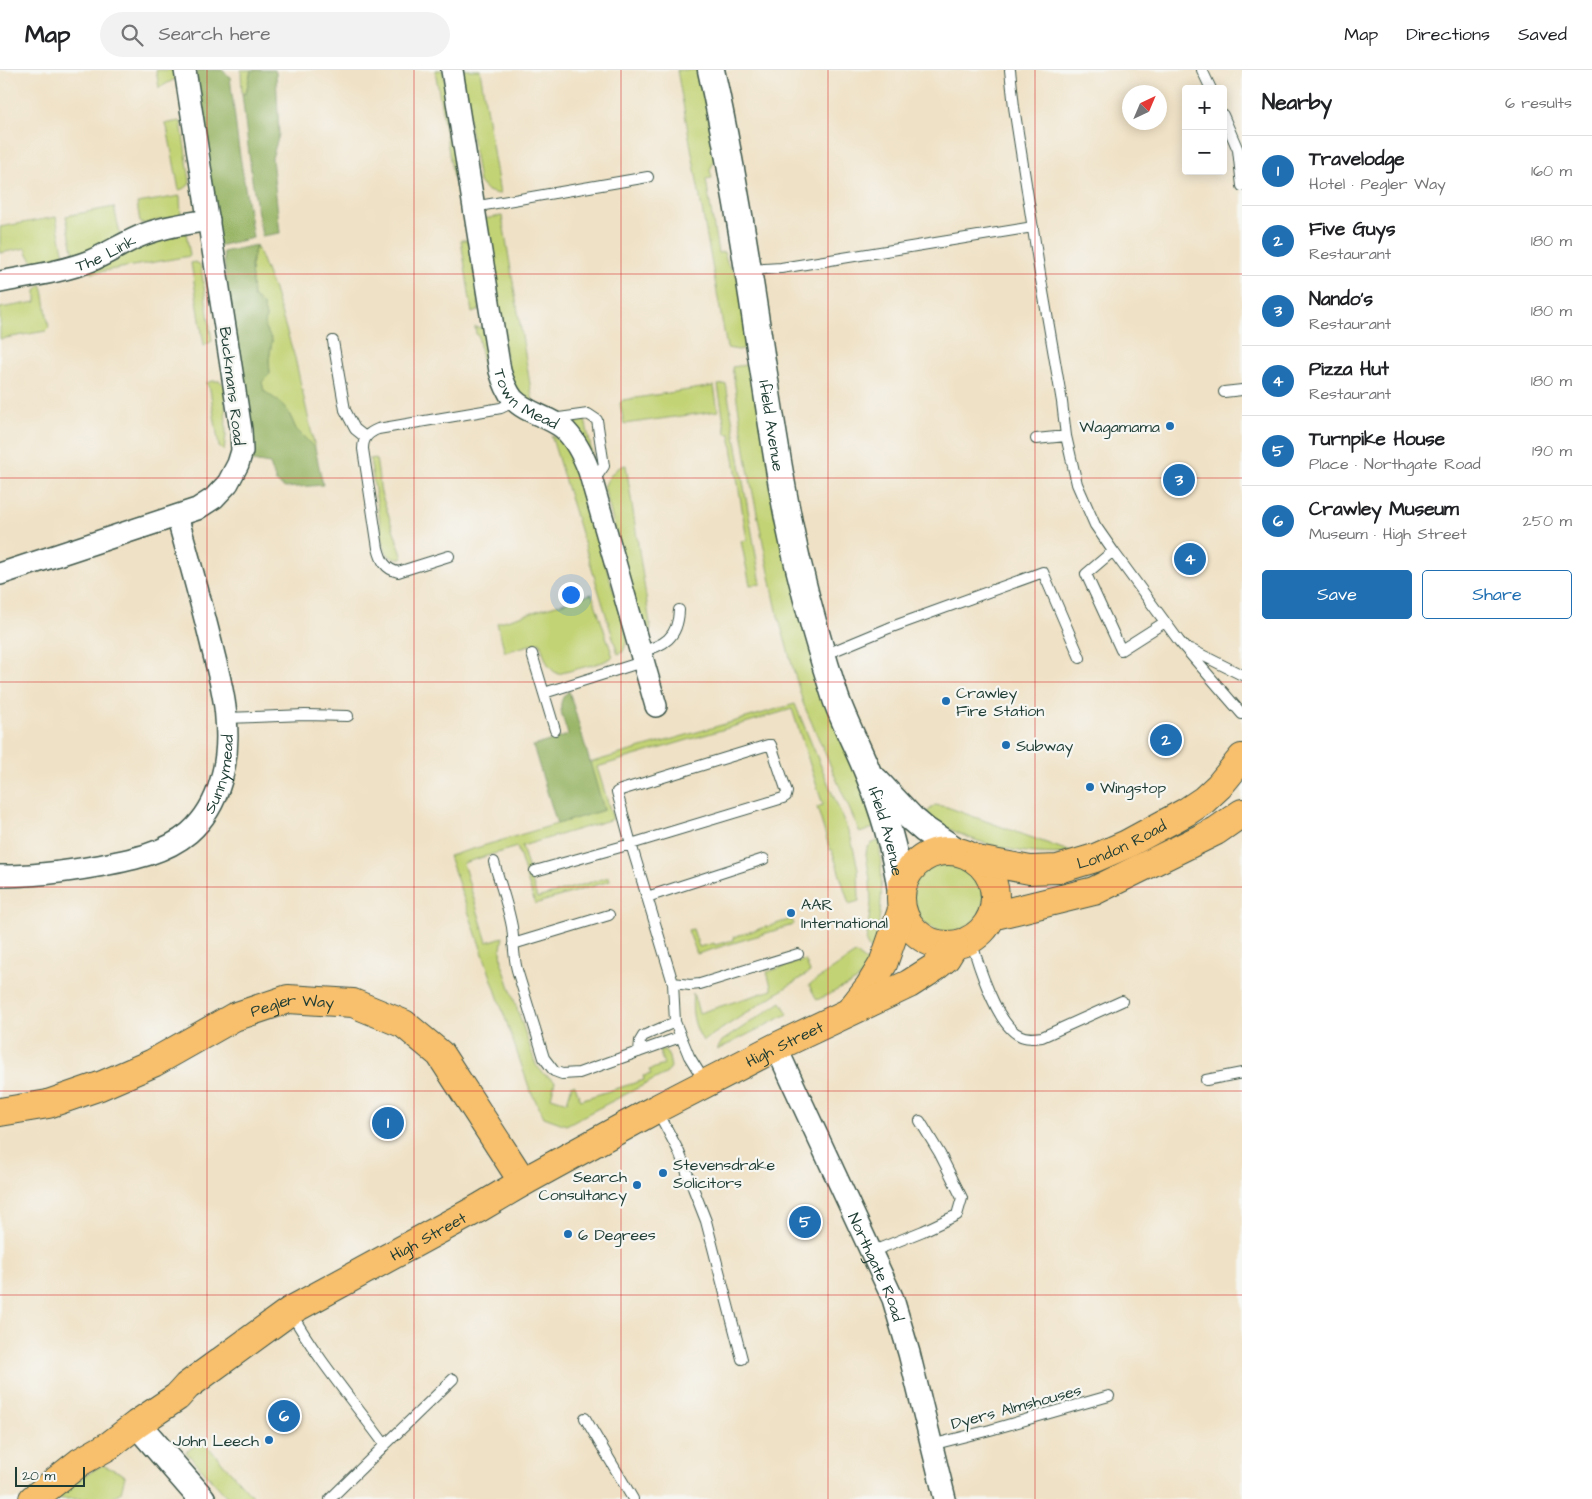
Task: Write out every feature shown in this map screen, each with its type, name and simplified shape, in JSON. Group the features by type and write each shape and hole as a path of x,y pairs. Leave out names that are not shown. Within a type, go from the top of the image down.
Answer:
{"main road":[{"name":"London Road","path":"967,856 1030,870 1058,869 1095,858 1127,844 1204,800 1220,786 1242,758"},
{"name":"London Road","path":"992,916 1094,891 1216,831 1242,813"},
{"path":"944,850 967,856 986,869 992,880 995,892 992,916 983,929 963,942 940,944 928,941 916,933 908,923 901,901 904,879 910,868 920,859 931,853 944,850"},
{"name":"High Street","path":"849,1014 869,987 882,964 901,901"},
{"name":"High Street","path":"33,1499 80,1462 110,1445 178,1396 187,1386 290,1311 480,1208 656,1108 776,1047 909,984 934,968 963,942"},
{"name":"Pegler Way","path":"0,1112 48,1104 100,1086 153,1063 234,1017 288,999 353,1003 404,1024 440,1054 523,1182"}],"street":[{"name":"Buckmans Road","path":"0,574 197,510 214,498 228,483 238,464 242,451 241,430 185,70"},
{"name":"Town Mead","path":"452,70 500,371 505,386 513,398 520,405 563,428 575,442 583,456 656,706"},
{"name":"Ifield Avenue","path":"711,70 724,130 748,270 781,487 797,561 837,699 868,773 889,832 897,862 901,901"},
{"name":"The Link","path":"0,282 66,269 89,262 139,236 176,226 209,220"},
{"name":"Sunnymead","path":"0,876 42,875 124,861 150,854 188,834 204,817 216,796 223,772 226,718 206,622 177,516"},
{"name":"Ifield Avenue","path":"868,773 925,830 967,856"},
{"name":"Northgate Road","path":"776,1047 893,1299 909,1353 945,1499"},
{"path":"137,1424 202,1499"}],"lane":[{"path":"1010,70 1066,436 1077,484 1095,525 1112,551 1179,641 1242,714"},
{"path":"1202,70 1209,85"},
{"path":"1227,124 1238,150 1242,186"},
{"path":"473,207 648,177"},
{"path":"748,270 781,268 1033,227"},
{"path":"333,341 345,410 355,429 365,437"},
{"path":"1224,392 1242,390"},
{"path":"449,556 398,572 390,570 384,565 378,548 362,449 365,437 378,429 501,408 507,405 513,398"},
{"path":"549,420 588,414 594,416 597,420 604,466 592,484"},
{"path":"1036,439 1066,436"},
{"path":"1112,551 1086,574 1121,650 1165,622"},
{"path":"823,656 889,628 1043,572 1080,658"},
{"path":"544,693 641,657 669,639 679,621 680,610"},
{"path":"1185,646 1242,675"},
{"path":"532,654 555,730"},
{"path":"226,718 306,715 348,716"},
{"path":"535,871 631,844 784,798 787,792 771,745 617,792 631,844 672,983 675,1022 689,1056 706,1083"},
{"path":"647,897 764,859"},
{"path":"494,862 510,918 517,970 544,1058 554,1071 569,1075 579,1073 680,1037"},
{"path":"513,944 609,915"},
{"path":"963,942 977,960 1000,1015 1008,1027 1019,1035 1030,1038 1042,1037 1122,1001"},
{"path":"672,983 700,984 798,954"},
{"path":"639,1052 640,1041 644,1036 675,1022"},
{"path":"1206,1080 1242,1073"},
{"path":"656,1108 679,1152 706,1221 742,1359"},
{"path":"871,1252 923,1231 957,1214 962,1198 940,1154 920,1121"},
{"path":"290,1311 317,1354 385,1445"},
{"path":"330,1499 453,1379"},
{"name":"Dyers Almshouses","path":"931,1445 1109,1396"},
{"path":"586,1418 633,1499"}],"green space":[{"path":"156,70 174,70 175,79 159,88"},
{"path":"199,70 222,70 230,77 253,238 218,246 193,80"},
{"path":"241,70 251,70 246,93 242,94"},
{"path":"251,70 275,70 276,73 279,135 272,158 280,233 262,236 252,180 242,94 246,93"},
{"path":"435,70 443,70 460,175 453,177"},
{"path":"461,70 480,70 500,194 488,191 479,182"},
{"path":"677,70 699,70 717,155 710,170 712,178 706,179 718,253 724,252 728,265 738,276 749,348 738,350 727,348"},
{"path":"181,122 190,181 189,185 179,190 167,127 164,124"},
{"path":"180,196 181,215 143,224 140,222 137,203"},
{"path":"114,207 120,234 99,247 79,255 73,251 66,216"},
{"path":"502,216 533,402 526,400 510,381 483,219"},
{"path":"56,217 65,261 46,264 36,263 32,260 26,248 0,253 0,227"},
{"path":"186,232 190,256 92,273 90,270 133,248"},
{"path":"461,240 469,240 480,310 472,313"},
{"path":"256,245 274,290 295,358 315,448 296,429 288,411 264,391 262,382 270,374 269,360 272,340 265,328 266,316 253,296 251,266"},
{"path":"256,245 251,266 253,296 263,305 266,316 265,328 272,340 269,360 270,374 262,382 264,391 281,403 288,411 296,429 315,448 323,485 285,488 276,482 270,464 246,460 223,252"},
{"path":"195,262 201,267 212,341 204,346 191,263"},
{"path":"41,284 49,328 46,331 0,339 0,308 36,302 36,291"},
{"path":"475,327 483,328 492,379 485,378"},
{"path":"753,364 876,827 860,833 803,703 778,616 748,469 732,367"},
{"path":"220,381 225,386 226,435 224,451 219,447 210,389 206,383"},
{"path":"726,384 761,584 750,585 741,541 747,540 730,434 726,434 718,385"},
{"path":"714,386 718,411 624,424 620,403 623,400"},
{"path":"585,421 586,424 593,458 576,429 577,422"},
{"path":"551,435 559,440 575,462 628,639 623,652 618,654"},
{"path":"376,458 381,493 403,558 396,559 391,557 384,547 370,459"},
{"path":"626,465 651,630 646,631 641,629 604,487 615,470"},
{"path":"592,594 613,657 603,662 558,674 548,664 540,642 505,652 497,623"},
{"path":"569,691 604,810 557,824 533,746 568,735 561,706 564,695"},
{"path":"795,704 851,838 858,869 859,901 849,904 832,850 830,850 817,807 823,805 792,709 597,767 613,819 522,846 537,898 609,877 610,881 535,904 517,847 463,863 487,942 503,937 501,949 502,964 536,1065 544,1074 555,1081 551,1097 567,1102 572,1085 575,1085 580,1100 644,1080 643,1076 651,1074 649,1070 664,1065 659,1050 665,1050 669,1057 671,1067 667,1073 566,1125 544,1117 530,1090 449,856 604,810 589,763"},
{"path":"935,805 947,807 1074,853 1035,853 977,841 941,824 925,814"},
{"path":"879,840 882,882 881,908 874,949 869,949 866,943 871,903 866,854 867,848"},
{"path":"948,860 968,866 978,876 984,896 978,916 968,926 948,932 928,926 918,916 912,896 918,876 928,866"},
{"path":"792,919 793,925 697,954 688,930 693,929 699,947 733,940 733,937"},
{"path":"855,954 868,963 863,975 856,981 817,1000 809,985"},
{"path":"805,960 810,972 703,1041 694,1018 692,1006 693,993 699,1013 772,990 767,972"},
{"path":"781,1002 788,1014 717,1050 722,1041"},
{"path":"202,1440 255,1499 229,1499 186,1452"},
{"path":"102,1465 125,1476 121,1492 110,1499 48,1499"}],"place":[{"name":"Wagamama","path":"1170,426"},
{"name":"Nando's","path":"1179,480"},
{"name":"Pizza Hut","path":"1190,559"},
{"name":"Crawley Fire Station","path":"946,701"},
{"name":"Five Guys","path":"1166,740"},
{"name":"Subway","path":"1006,745"},
{"name":"Wingstop","path":"1090,787"},
{"name":"AAR International","path":"791,913"},
{"name":"Travelodge","path":"388,1123"},
{"name":"Stevensdrake Solicitors","path":"663,1173"},
{"name":"Search Consultancy","path":"637,1185"},
{"name":"Turnpike House","path":"805,1222"},
{"name":"6 Degrees","path":"568,1234"},
{"name":"Crawley Museum","path":"284,1416"},
{"name":"John Leech","path":"269,1440"}]}
